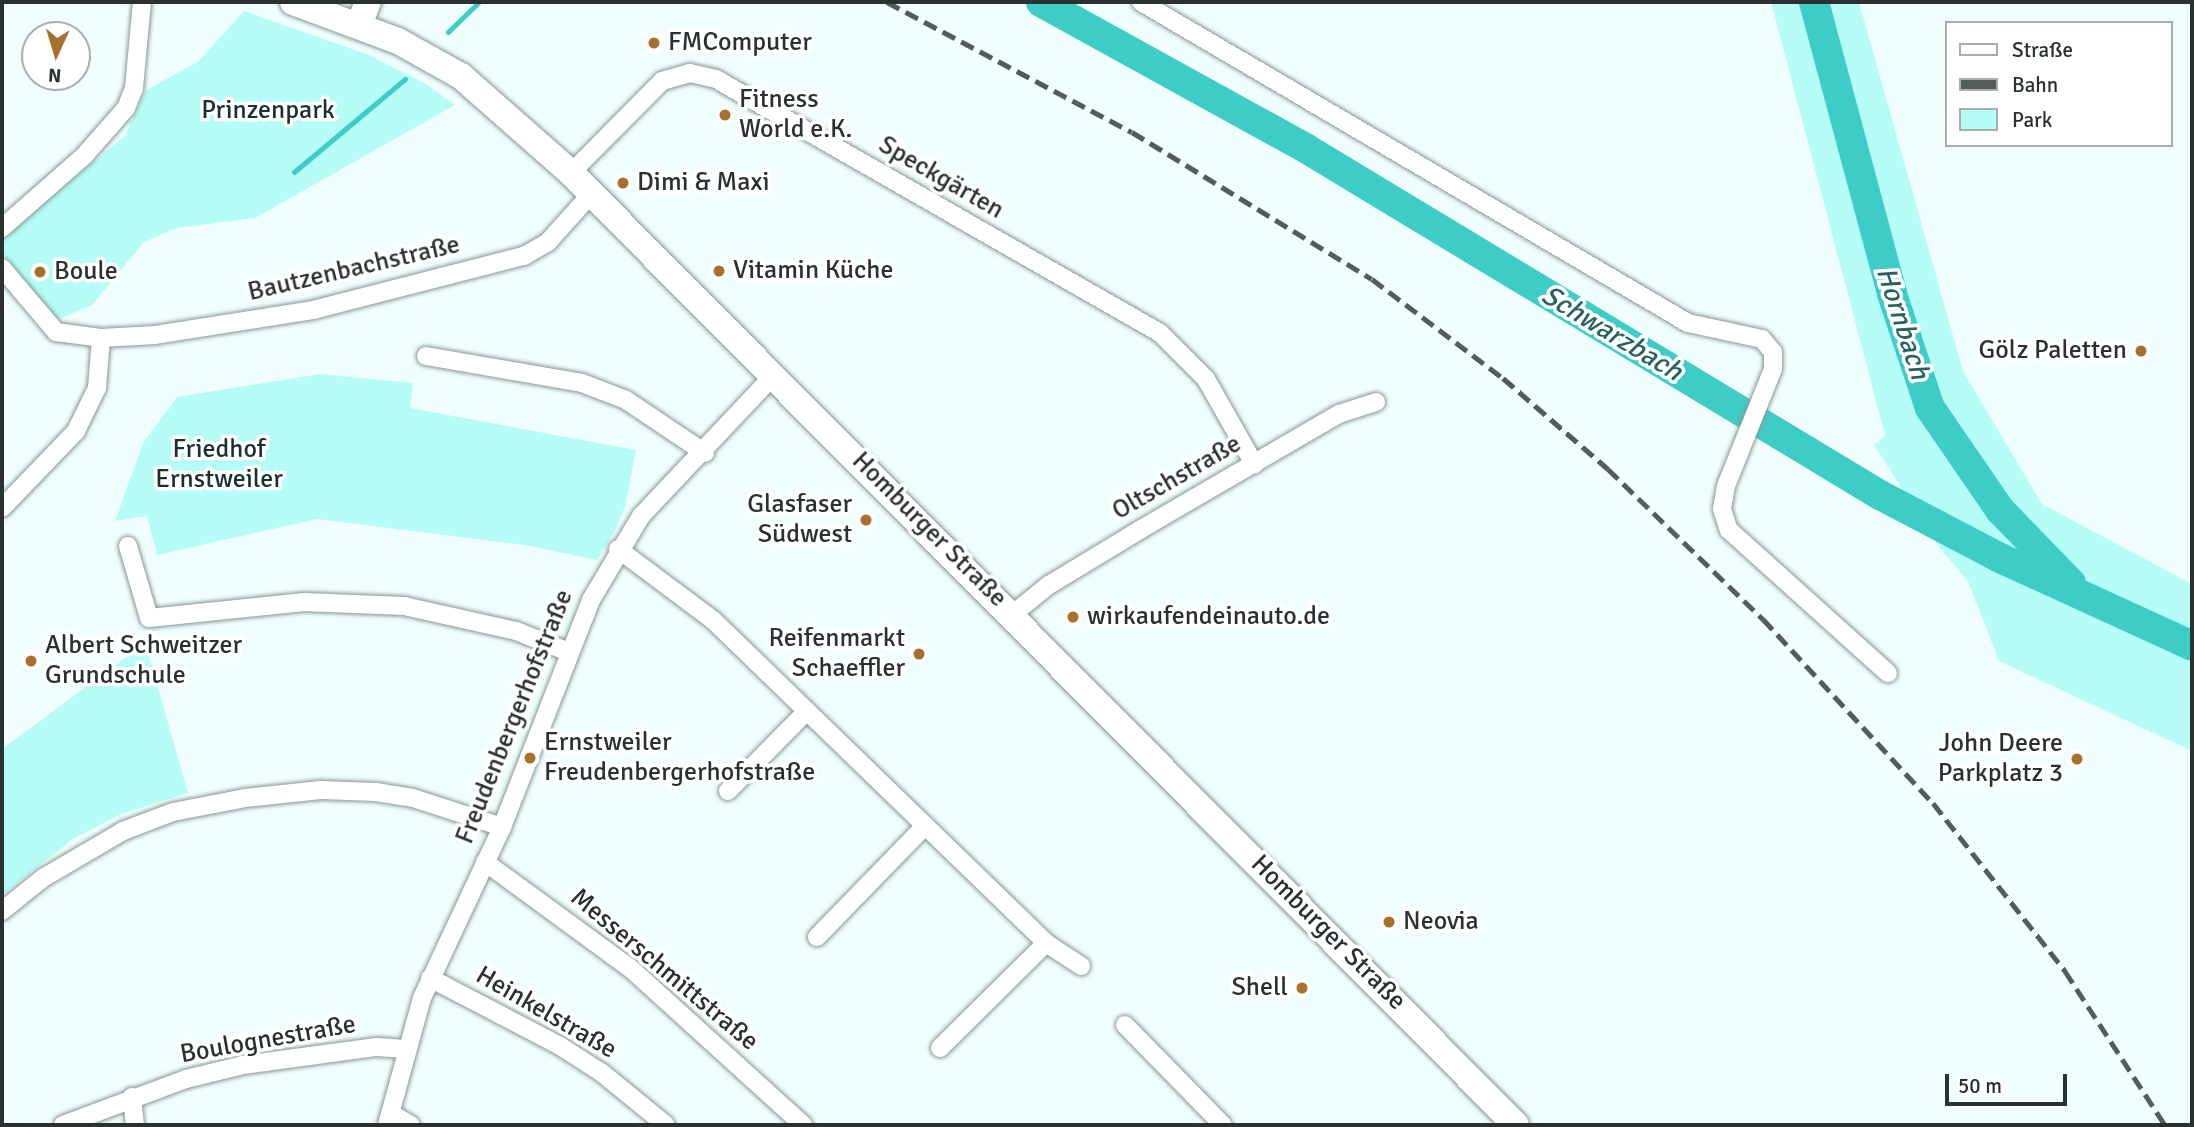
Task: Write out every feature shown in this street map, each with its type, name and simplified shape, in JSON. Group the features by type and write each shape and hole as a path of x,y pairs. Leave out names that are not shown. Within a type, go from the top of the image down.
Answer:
{"main road":[{"name":"Homburger Straße","path":"293,2 364,13 461,76 593,192 1516,1125"}],"street":[{"path":"2,228 84,156 126,108 134,88 142,2"},
{"path":"1145,4 1688,323 1762,339 1773,352 1773,369 1736,457 1722,509 1730,530 1888,673"},
{"name":"Speckgärten","path":"571,173 662,81 690,73 716,79 1160,333 1206,379 1254,464"},
{"name":"Bautzenbachstraße","path":"2,268 56,332 101,338 230,325 313,310 524,256 548,242 593,192"},
{"path":"2,508 76,430 97,388 101,338"},
{"path":"426,356 582,383 626,400 705,453"},
{"name":"Freudenbergerhofstraße","path":"388,1119 406,1049 430,978 502,827 569,652 618,549 641,516 705,453 773,376"},
{"name":"Oltschstraße","path":"1013,614 1080,566 1339,414 1376,402"},
{"path":"128,546 149,618 304,602 404,606 493,624 569,652"},
{"path":"618,549 713,620 923,828 1046,943 1082,966"},
{"path":"729,791 806,712"},
{"path":"2,911 43,878 97,846 173,812 245,798 348,790 413,798 502,827"},
{"path":"817,937 923,828"},
{"name":"Messerschmittstraße","path":"485,862 630,968 803,1125"},
{"path":"940,1048 1046,943"},
{"name":"Heinkelstraße","path":"430,978 560,1046 602,1073 666,1125"},
{"path":"1125,1025 1223,1125"},
{"name":"Boulognestraße","path":"62,1125 132,1097 243,1065 377,1047 406,1049"},
{"path":"132,1097 135,1125"},
{"path":"388,1119 411,1125"}],"green space":[{"path":"1771,2 1859,2 1963,371 2042,504 2192,584 2192,751 1999,661 1968,581 1942,551 1874,445 1885,435"},
{"name":"Prinzenpark","path":"244,11 369,55 426,84 455,105 255,218 177,228 144,242 92,305 57,320 2,253 2,237 125,136 146,90 198,62"},
{"name":"Friedhof Ernstweiler","path":"320,374 413,383 410,408 636,450 626,504 615,531 597,560 524,545 317,519 157,555 147,516 115,521 143,443 177,397"},
{"path":"147,649 188,793 121,814 73,839 2,895 2,749 125,658"}],"waterway":[{"path":"448,32 479,2"},
{"name":"Schwarzbach","path":"1041,2 1307,149 1880,495 1998,557 2192,646"},
{"name":"Hornbach","path":"1814,2 1892,294 1930,408 2000,510 2071,583"},
{"path":"294,172 405,79"}],"railway":[{"path":"887,2 1132,132 1372,279 1503,378 1608,469 1763,619 1933,803 2065,971 2165,1125"}],"place":[{"name":"FMComputer","path":"654,43"},
{"name":"Fitness World e.K.","path":"725,115"},
{"name":"Dimi & Maxi","path":"623,183"},
{"name":"Vitamin Küche","path":"719,271"},
{"name":"Boule","path":"40,272"},
{"name":"Gölz Paletten","path":"2141,351"},
{"name":"Glasfaser Südwest","path":"866,520"},
{"name":"wirkaufendeinauto.de","path":"1073,617"},
{"name":"Reifenmarkt Schaeffler","path":"919,654"},
{"name":"Albert Schweitzer Grundschule","path":"31,661"},
{"name":"Ernstweiler Freudenbergerhofstraße","path":"530,758"},
{"name":"John Deere Parkplatz 3","path":"2077,759"},
{"name":"Neovia","path":"1389,922"},
{"name":"Shell","path":"1302,988"}]}
